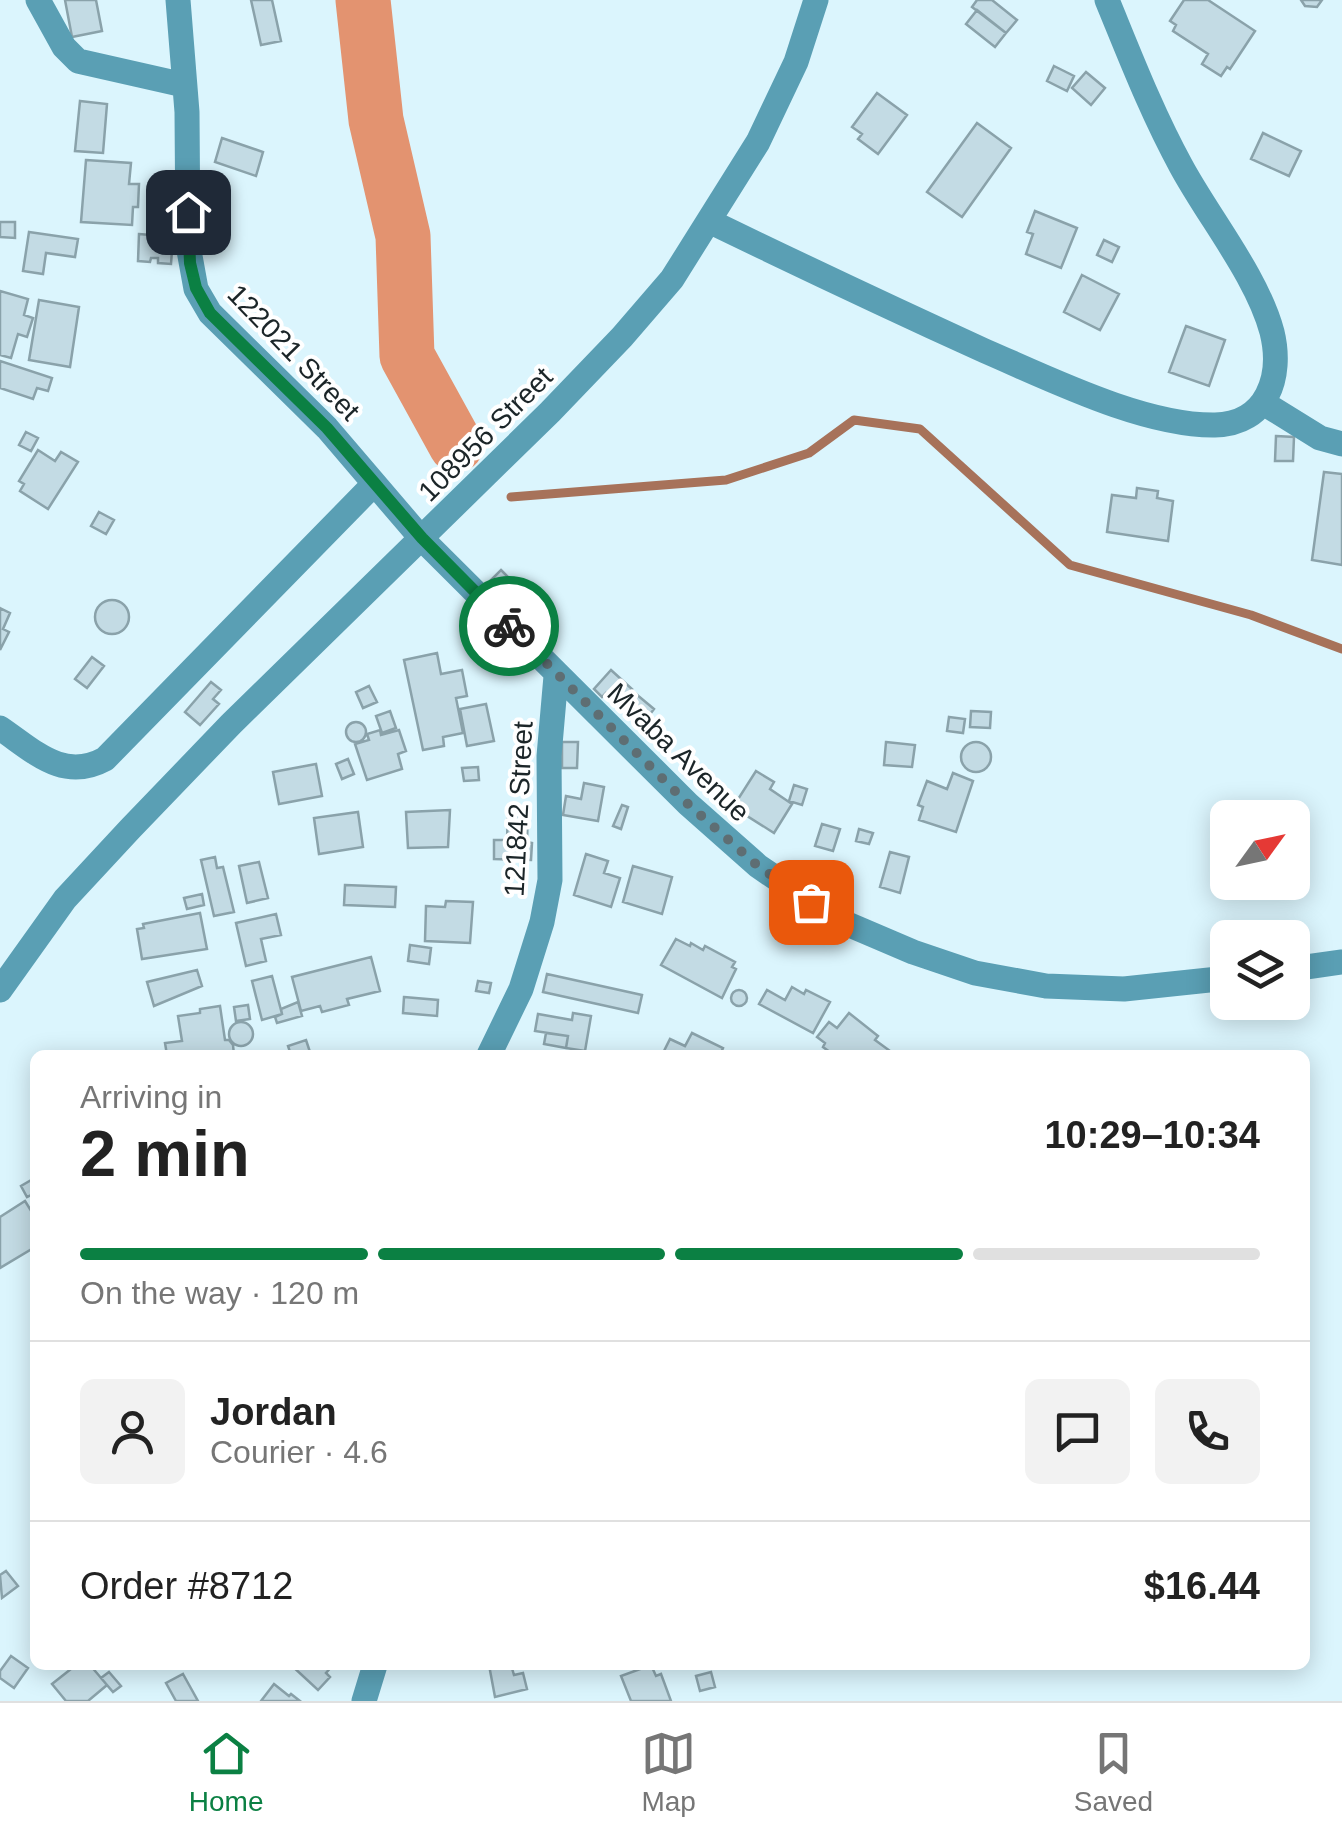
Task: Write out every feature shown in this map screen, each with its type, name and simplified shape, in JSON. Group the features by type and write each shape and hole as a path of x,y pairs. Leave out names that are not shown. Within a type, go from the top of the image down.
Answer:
{"street":[{"path":"38,0 64,47 78,61 184,85"},
{"name":"122021 Street","path":"178,0 188,245 196,288 210,313 327,428 422,538"},
{"name":"108956 Street","path":"0,990 65,899 130,828 622,337 672,279 758,142 796,62 816,0"},
{"path":"710,222 1054,382 1177,421 1216,425 1236,422 1264,404 1275,374 1272,331 1244,272 1178,163 1107,0"},
{"path":"1264,404 1320,438 1342,444"},
{"path":"0,728 46,760 69,767 90,767 105,758 374,484"},
{"name":"Mvaba Avenue","path":"422,538 688,804 758,866 838,920 975,974 1046,986 1124,989 1210,980"},
{"name":"121842 Street","path":"491,1050 521,989 542,922 550,880 548,756 556,676"},
{"path":"1310,966 1342,962"},
{"path":"364,1701 373,1670"}],"building":[{"path":"65,0 96,0 102,31 72,37"},
{"path":"251,0 272,0 281,41 261,45"},
{"path":"977,0 992,0 1017,20 1006,33 972,7"},
{"path":"1184,0 1208,0 1255,31 1221,76 1202,64 1208,54 1173,31 1176,25 1170,21"},
{"path":"1301,0 1322,0 1317,7 1305,6"},
{"path":"977,10 1006,33 995,47 966,24"},
{"path":"1054,66 1074,76 1067,91 1047,81"},
{"path":"1086,72 1105,88 1091,105 1072,88"},
{"path":"877,93 907,115 878,154 858,139 862,134 852,127"},
{"path":"80,101 107,104 103,153 75,151"},
{"path":"977,123 1011,148 962,217 927,192"},
{"path":"1263,133 1301,151 1289,176 1251,159"},
{"path":"222,138 263,152 256,176 215,162"},
{"path":"86,160 131,163 129,184 139,184 132,225 81,222"},
{"path":"1035,211 1077,228 1061,268 1026,254 1033,234 1027,232"},
{"path":"0,222 15,222 15,238 0,237"},
{"path":"29,232 78,239 75,257 46,253 43,274 23,271"},
{"path":"139,234 173,237 171,264 158,263 158,258 138,261"},
{"path":"1104,240 1119,247 1112,262 1097,255"},
{"path":"1082,275 1119,294 1100,330 1064,312"},
{"path":"0,291 28,299 24,315 33,318 27,337 18,334 11,358 0,355"},
{"path":"39,300 79,307 70,367 29,360"},
{"path":"1186,326 1225,340 1209,386 1169,372"},
{"path":"0,361 52,378 48,391 37,388 33,399 0,388"},
{"path":"26,432 38,438 31,451 19,445"},
{"path":"1276,436 1294,437 1293,461 1275,461"},
{"path":"38,450 55,461 61,452 78,462 48,509 20,491 24,484 19,481"},
{"path":"1324,472 1342,474 1342,565 1312,560"},
{"path":"1137,488 1158,491 1157,498 1173,501 1168,541 1107,532 1112,495 1136,498"},
{"path":"99,512 114,520 106,534 91,526"},
{"path":"501,570 515,584 505,594 491,580"},
{"path":"521,598 532,608 526,614 515,605"},
{"path":"112,600 124,605 129,617 124,629 112,634 100,629 95,617 100,605"},
{"path":"0,608 10,613 3,629 9,632 0,650"},
{"path":"437,653 441,674 462,670 467,696 456,698 463,733 443,737 444,746 423,750 404,660"},
{"path":"92,657 104,666 87,688 75,679"},
{"path":"611,670 632,689 623,699 616,692 611,697 606,693 602,697 594,689"},
{"path":"211,682 221,690 213,699 219,704 200,725 185,712"},
{"path":"369,686 377,702 363,708 356,692"},
{"path":"636,694 654,709 648,717 629,701"},
{"path":"486,704 494,741 467,746 460,709"},
{"path":"390,711 396,728 382,733 376,716"},
{"path":"971,711 991,712 990,728 970,727"},
{"path":"949,717 965,719 963,733 947,731"},
{"path":"356,722 366,732 356,742 346,732"},
{"path":"380,730 381,735 399,730 406,751 398,754 402,769 367,780 355,744 369,740 367,734"},
{"path":"562,742 578,742 577,768 562,768"},
{"path":"886,742 915,745 912,767 884,765"},
{"path":"976,742 987,746 991,757 987,768 976,772 965,768 961,757 965,746"},
{"path":"348,759 354,774 342,779 336,764"},
{"path":"316,764 322,796 279,804 273,772"},
{"path":"478,767 479,780 464,781 462,768"},
{"path":"756,771 774,782 770,789 792,804 774,833 733,807"},
{"path":"953,773 973,781 956,832 919,820 923,807 918,805 927,781 947,789"},
{"path":"584,783 604,787 598,821 563,815 566,796 581,799"},
{"path":"794,785 807,789 802,805 789,801"},
{"path":"622,805 628,807 621,829 613,826"},
{"path":"508,809 528,809 531,860 494,859 494,840 507,840"},
{"path":"450,810 448,847 408,848 406,812"},
{"path":"358,812 363,847 319,854 314,818"},
{"path":"822,824 840,829 833,851 815,846"},
{"path":"859,829 873,833 869,844 856,841"},
{"path":"890,852 909,857 900,893 880,887"},
{"path":"586,854 608,861 604,873 620,878 611,907 574,895"},
{"path":"215,857 217,868 223,867 234,912 214,916 201,860"},
{"path":"259,862 268,898 247,903 239,866"},
{"path":"633,866 672,877 662,914 623,902"},
{"path":"345,885 396,887 395,907 344,905"},
{"path":"202,894 204,905 187,909 184,898"},
{"path":"446,901 473,902 470,943 425,941 426,906 445,907"},
{"path":"200,913 207,949 142,959 137,929 144,928 143,924"},
{"path":"276,914 281,935 261,939 266,961 246,966 236,923"},
{"path":"676,939 703,950 705,946 735,962 732,967 736,969 722,998 661,965"},
{"path":"410,945 431,948 429,964 408,961"},
{"path":"371,957 380,991 347,999 349,1005 322,1012 320,1006 301,1011 292,977"},
{"path":"197,970 202,986 154,1006 147,982"},
{"path":"547,974 642,995 638,1013 543,992"},
{"path":"272,976 282,1014 262,1020 252,981"},
{"path":"478,981 491,983 489,993 476,991"},
{"path":"792,987 830,1002 813,1033 759,1004 767,990 785,1000"},
{"path":"739,990 747,998 739,1006 731,998"},
{"path":"404,997 438,1000 437,1016 403,1013"},
{"path":"298,1002 302,1016 277,1023 275,1017 282,1014 281,1009"},
{"path":"248,1005 250,1019 236,1021 234,1007"},
{"path":"220,1006 225,1040 229,1040 234,1050 166,1050 165,1043 182,1041 178,1016 200,1013 200,1009"},
{"path":"573,1013 591,1016 585,1050 566,1048 568,1036 535,1031 538,1014 572,1020"},
{"path":"849,1013 889,1050 827,1050 817,1037 829,1022 837,1028"},
{"path":"241,1022 253,1034 241,1046 229,1034"},
{"path":"546,1033 568,1036 566,1048 544,1044"},
{"path":"692,1033 723,1048 664,1050 670,1039 685,1046"},
{"path":"306,1040 309,1050 289,1050 288,1046"},
{"path":"30,1181 30,1196 27,1197 21,1186"},
{"path":"25,1201 30,1209 30,1250 0,1268 0,1217"},
{"path":"6,1571 18,1586 2,1598 0,1575"},
{"path":"11,1656 28,1668 14,1688 0,1678 0,1671"},
{"path":"70,1670 94,1670 107,1685 88,1701 66,1701 52,1684"},
{"path":"296,1670 329,1670 326,1673 330,1677 318,1690"},
{"path":"490,1670 523,1673 527,1689 495,1697"},
{"path":"653,1670 656,1676 661,1674 671,1701 631,1701 621,1676"},
{"path":"109,1672 121,1686 113,1692 101,1678"},
{"path":"711,1672 715,1687 700,1691 696,1676"},
{"path":"183,1674 198,1701 176,1701 166,1683"},
{"path":"274,1684 289,1696 300,1701 261,1701"}],"waterway":[{"path":"363,0 376,120 403,236 407,356 456,445"},
{"path":"511,497 726,480 809,453 854,420 920,429 1070,565 1251,615 1342,649"}],"way so far":[{"path":"509,626 688,804 758,866 811,902"}],"route":[{"path":"188,212 190,263 196,288 210,313 327,428 422,538 509,626"}]}
